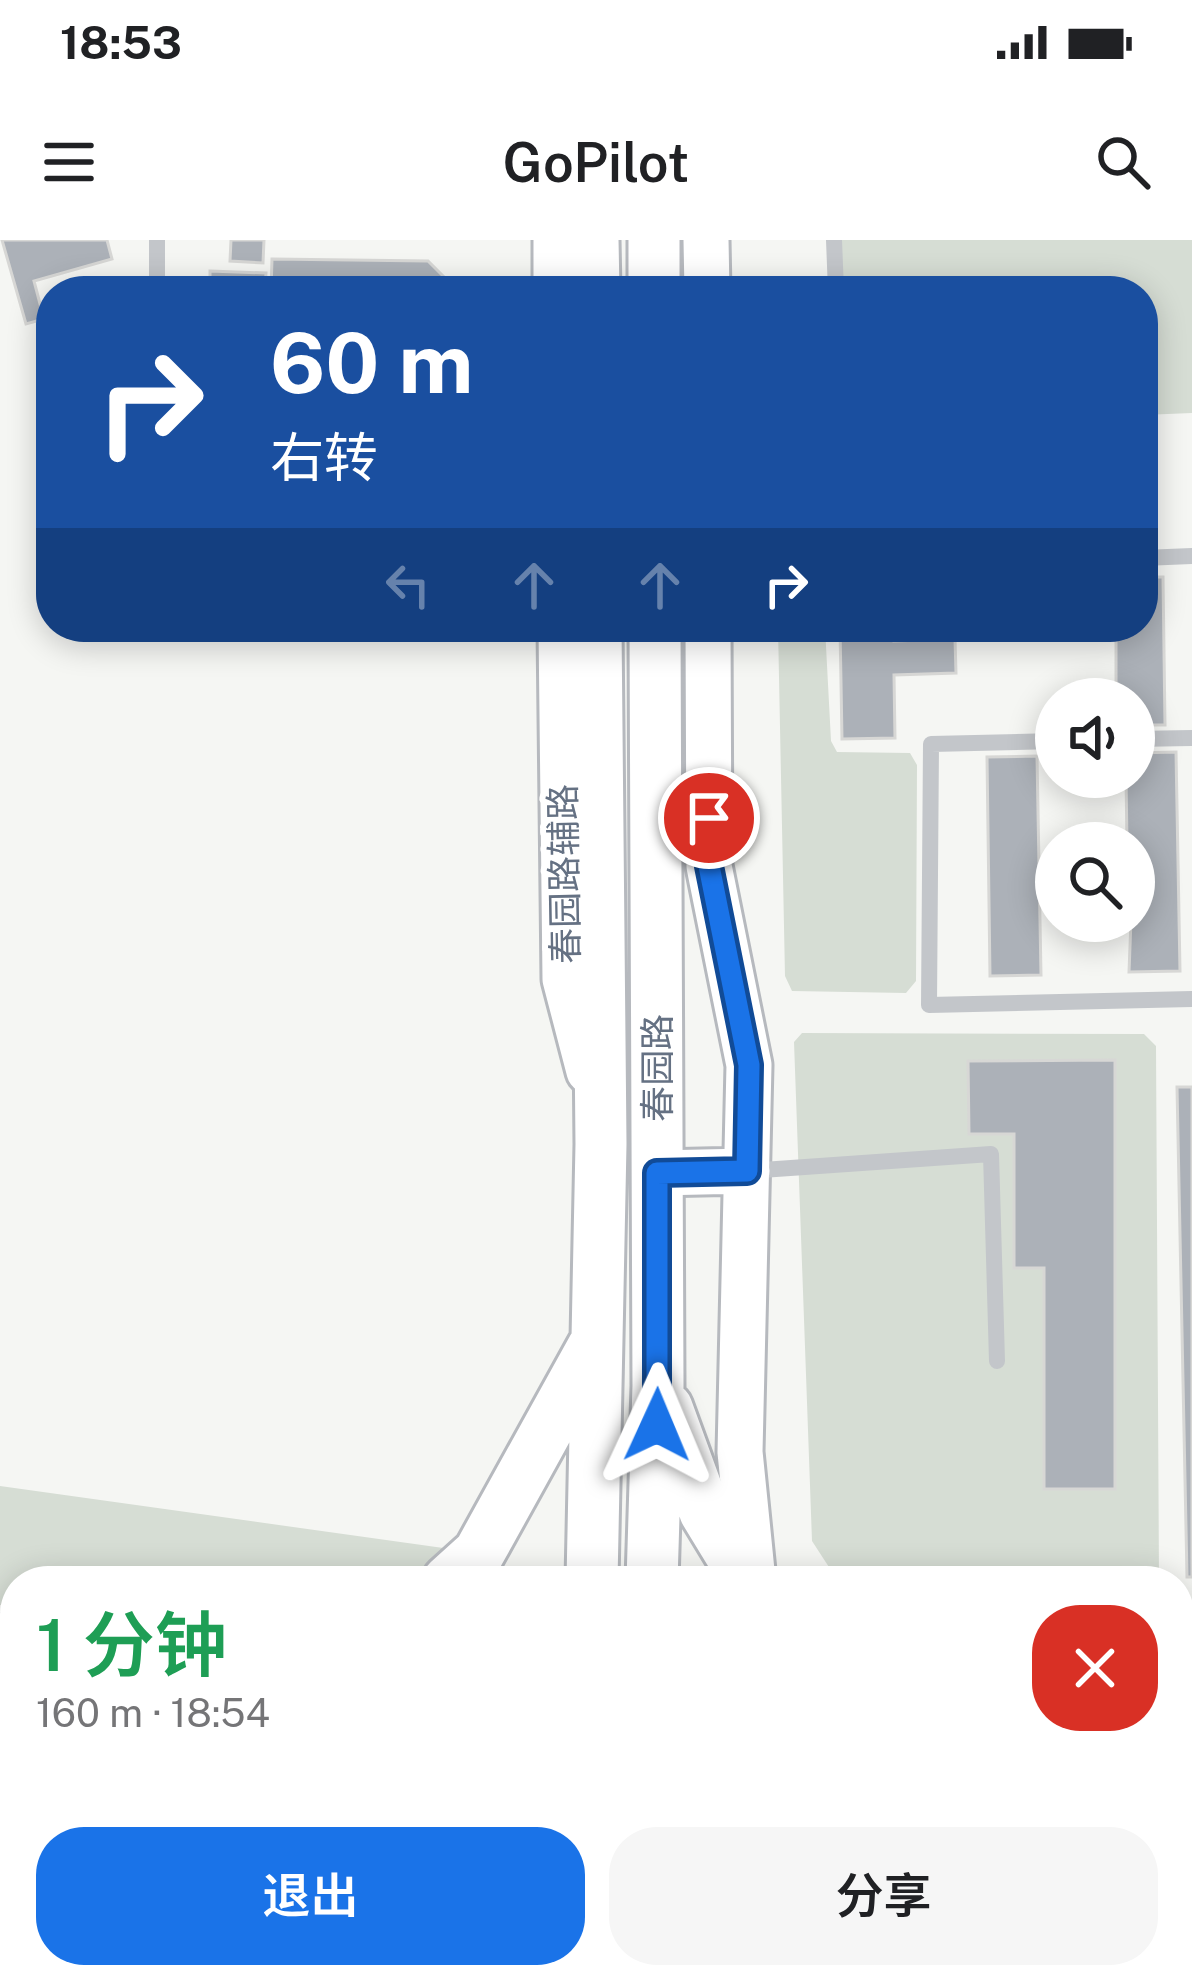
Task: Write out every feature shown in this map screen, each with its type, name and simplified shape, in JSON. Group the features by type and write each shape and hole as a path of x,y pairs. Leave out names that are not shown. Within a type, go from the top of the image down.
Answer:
{"main road":[{"path":"593,240 593,276"},
{"path":"654,240 654,276"},
{"name":"春园路","path":"592,1566 601,1117 596,642"},
{"name":"春园路","path":"652,1566 658,1386 655,642"},
{"path":"465,1566 479,1553 596,1341"},
{"path":"658,1386 705,1512 740,1566"}],"street":[{"path":"556,240 556,276"},
{"path":"706,240 706,276"},
{"name":"春园路辅路","path":"561,642 565,980 601,1117"},
{"path":"708,642 709,866 749,1065 740,1452 749,1566"},
{"path":"657,1173 747,1171"}],"lane":[{"path":"157,240 157,276"},
{"path":"834,240 835,276"},
{"path":"1158,557 1192,556"},
{"path":"1155,739 1192,738"},
{"path":"1035,742 931,744 929,1005 1192,999"},
{"path":"747,1171 991,1154 997,1361"}],"shaded area":[{"path":"834,240 1192,240 1192,413 1158,414 1158,276 835,276"},
{"path":"778,642 826,642 831,741 837,752 910,753 917,765 916,981 906,993 792,991 785,976"},
{"path":"802,1033 1144,1034 1156,1046 1159,1566 828,1566 812,1541 794,1042"},
{"path":"0,1486 479,1553 452,1566 0,1566"}],"building":[{"path":"2,240 107,240 112,259 36,276 36,321 26,324"},
{"path":"231,240 264,240 263,263 230,261"},
{"path":"272,259 428,261 443,276 271,276"},
{"path":"210,271 266,273 266,276 210,276"},
{"path":"1158,577 1163,577 1165,725 1155,725 1155,678 1116,678 1116,642 1158,642"},
{"path":"840,642 955,642 956,673 894,675 895,738 842,739"},
{"path":"1155,752 1176,752 1180,971 1129,972 1130,942 1155,942 1155,822 1127,822 1126,798 1155,798"},
{"path":"1035,756 1035,942 1040,942 1041,975 990,976 987,757"},
{"path":"1115,1060 1115,1489 1044,1489 1044,1268 1014,1268 1014,1134 969,1134 968,1061"},
{"path":"1177,1087 1192,1087 1192,1566 1187,1566"}],"route":[{"path":"657,1425 657,1173 747,1171 749,1065 709,866 709,818"}]}
